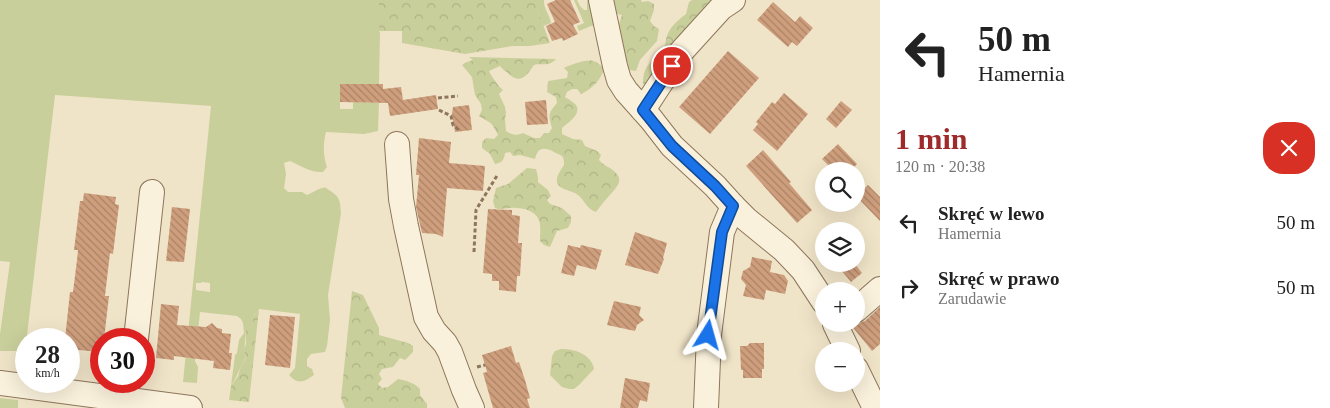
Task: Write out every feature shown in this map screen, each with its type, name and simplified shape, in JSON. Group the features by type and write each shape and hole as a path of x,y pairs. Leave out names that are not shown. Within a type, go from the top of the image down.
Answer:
{"street":[{"path":"601,0 611,52 620,80 626,91 672,146 715,186 746,219 784,250 803,270 815,288"},
{"path":"643,110 681,52 721,8 733,0"},
{"path":"397,144 401,199 426,317 450,352 472,408"},
{"path":"137,328 152,192"},
{"path":"706,408 708,335 722,232 733,206"},
{"path":"865,302 880,290"},
{"path":"865,382 875,397"},
{"path":"0,383 90,389"},
{"path":"137,393 190,408"}],"path":[{"path":"438,98 458,96"},
{"path":"439,110 451,116 452,124 460,131"},
{"path":"474,252 476,210 498,174"}],"green space":[{"path":"0,0 379,0 379,84 340,89 340,109 353,109 353,102 379,103 378,131 364,134 326,132 324,150 327,167 323,172 310,170 290,161 284,163 286,174 284,188 288,192 302,192 307,195 318,189 326,188 339,199 340,205 341,213 328,295 330,320 327,346 325,352 311,354 307,359 307,366 312,369 314,375 298,381 289,375 295,368 300,314 259,309 253,317 252,327 246,329 246,357 231,386 235,355 239,340 244,333 243,323 237,316 200,312 195,361 198,367 197,383 183,382 211,106 55,95 28,328 15,328 15,351 0,351 0,334 10,262 0,261","holes":["196,283 210,283 210,292 196,290"]},
{"path":"379,0 537,0 537,9 550,43 513,46 465,54 402,43 402,31 379,31"},
{"path":"537,0 544,0 551,23 543,26 537,9"},
{"path":"574,0 577,0 584,10 587,10 587,0 594,0 598,26 591,26 579,31 577,26 584,23"},
{"path":"609,0 641,0 642,2 648,1 654,4 650,21 659,29 657,41 640,60 636,71 630,70 627,65 621,62 615,36 622,15 615,13"},
{"path":"692,0 717,0 649,85 643,84 646,68 663,49 669,31 686,14 689,2"},
{"path":"469,57 556,59 548,64 534,65 520,79 513,77 500,66 489,71 503,90 499,94 505,107 506,131 514,135 523,133 534,138 540,138 544,133 549,133 552,128 550,114 557,103 556,97 547,92 548,81 567,78 568,72 564,68 582,62 593,61 604,68 599,80 585,92 581,94 577,89 572,89 567,92 565,97 575,104 577,112 574,118 562,128 562,134 573,139 582,140 585,146 597,151 601,155 599,160 618,175 618,185 596,212 588,207 578,195 562,188 557,183 564,160 562,156 554,152 542,149 538,152 535,159 520,155 513,156 510,152 505,153 502,161 495,164 490,154 482,148 482,142 486,138 494,139 498,135 491,123 479,116 482,110 481,104 475,95 472,77 462,65 473,60"},
{"path":"527,168 536,169 538,182 548,190 551,196 547,200 550,204 562,208 571,216 568,228 557,231 550,247 540,241 540,222 534,214 519,208 495,208 493,201 496,188 508,184"},
{"path":"352,291 363,295 379,328 379,335 413,346 413,352 405,360 400,358 393,367 382,369 379,374 382,379 378,384 382,388 388,387 398,379 413,383 420,389 420,395 427,404 427,408 345,408 341,398"},
{"path":"259,309 249,402 229,400 231,386 246,358 244,350 246,328 252,327 253,317"},
{"path":"561,349 582,353 590,360 594,369 574,389 562,387 550,375 552,356 555,351"},
{"path":"0,398 18,400 18,408 0,408"}],"building":[{"path":"556,0 570,0 580,22 573,25 578,34 563,41 562,38 552,41 546,26 555,22 547,4"},
{"path":"773,2 795,22 800,16 813,28 797,46 792,42 788,47 757,20"},
{"path":"728,51 759,78 710,134 679,107"},
{"path":"340,84 383,84 383,89 401,87 403,100 436,95 438,109 390,116 388,103 340,102"},
{"path":"784,93 808,114 777,151 753,130 758,124 756,122 772,102 775,104"},
{"path":"546,100 548,124 527,125 525,102"},
{"path":"841,101 852,110 836,128 826,119"},
{"path":"469,105 472,130 455,132 452,114 453,107"},
{"path":"419,138 451,142 449,163 485,166 483,191 447,188 443,237 436,234 422,233 416,207 419,175 416,175"},
{"path":"838,144 855,162 825,162 822,159"},
{"path":"763,150 812,210 797,223 746,166"},
{"path":"868,185 880,197 880,221 865,205 865,188"},
{"path":"84,193 116,197 115,204 119,205 113,254 110,253 105,296 109,296 105,328 90,328 90,351 80,350 80,328 66,328 70,292 73,292 77,260 78,250 74,250 80,201 83,201"},
{"path":"172,207 190,209 184,262 166,261"},
{"path":"488,209 512,210 512,215 520,216 518,243 522,243 520,276 517,276 516,292 499,290 499,281 492,281 492,274 483,273"},
{"path":"635,232 667,243 664,259 658,274 625,265"},
{"path":"568,245 580,248 581,245 602,250 596,270 577,265 574,276 561,273"},
{"path":"752,257 772,261 770,272 784,275 788,281 785,294 766,290 764,300 743,296 746,285 741,279 743,271 750,267"},
{"path":"843,272 861,272 862,273 851,282"},
{"path":"614,301 641,307 639,315 644,320 637,325 635,331 607,325"},
{"path":"161,304 179,306 177,325 206,327 212,323 217,328 222,329 222,333 231,334 229,353 232,353 230,370 213,368 214,361 174,356 174,360 156,358"},
{"path":"880,307 880,344 872,351 857,332 865,332 865,321"},
{"path":"270,315 295,317 290,368 265,365"},
{"path":"750,343 764,343 762,378 743,378 740,346 747,346"},
{"path":"511,346 516,363 519,362 525,380 530,398 527,399 530,408 493,408 483,373 487,372 482,355"},
{"path":"625,378 650,383 647,402 640,400 638,408 620,408"}],"route":[{"path":"672,66 643,110 672,146 715,186 733,206 722,232 708,335"}]}
